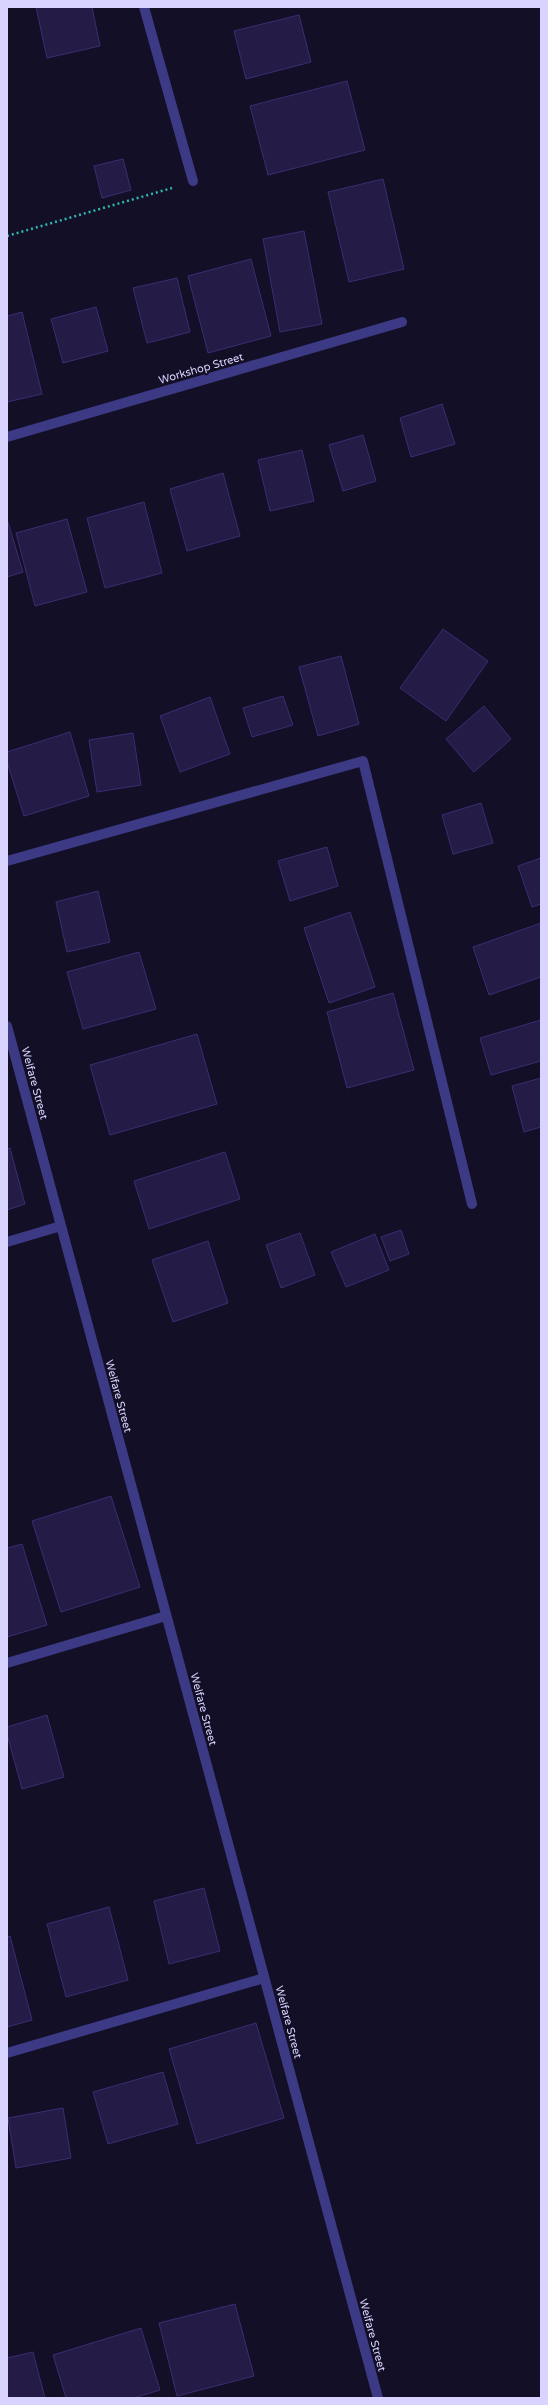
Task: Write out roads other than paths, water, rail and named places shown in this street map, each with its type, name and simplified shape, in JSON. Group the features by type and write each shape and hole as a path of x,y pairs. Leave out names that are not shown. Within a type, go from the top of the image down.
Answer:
{"street":[{"path":"144,7 193,182"},
{"name":"Workshop Street","path":"7,437 402,322"},
{"path":"7,862 363,761 472,1204"},
{"name":"Welfare Street","path":"7,1026 378,2398"},
{"path":"7,1242 61,1226"},
{"path":"7,1663 166,1616"},
{"path":"7,2052 264,1978"}]}
